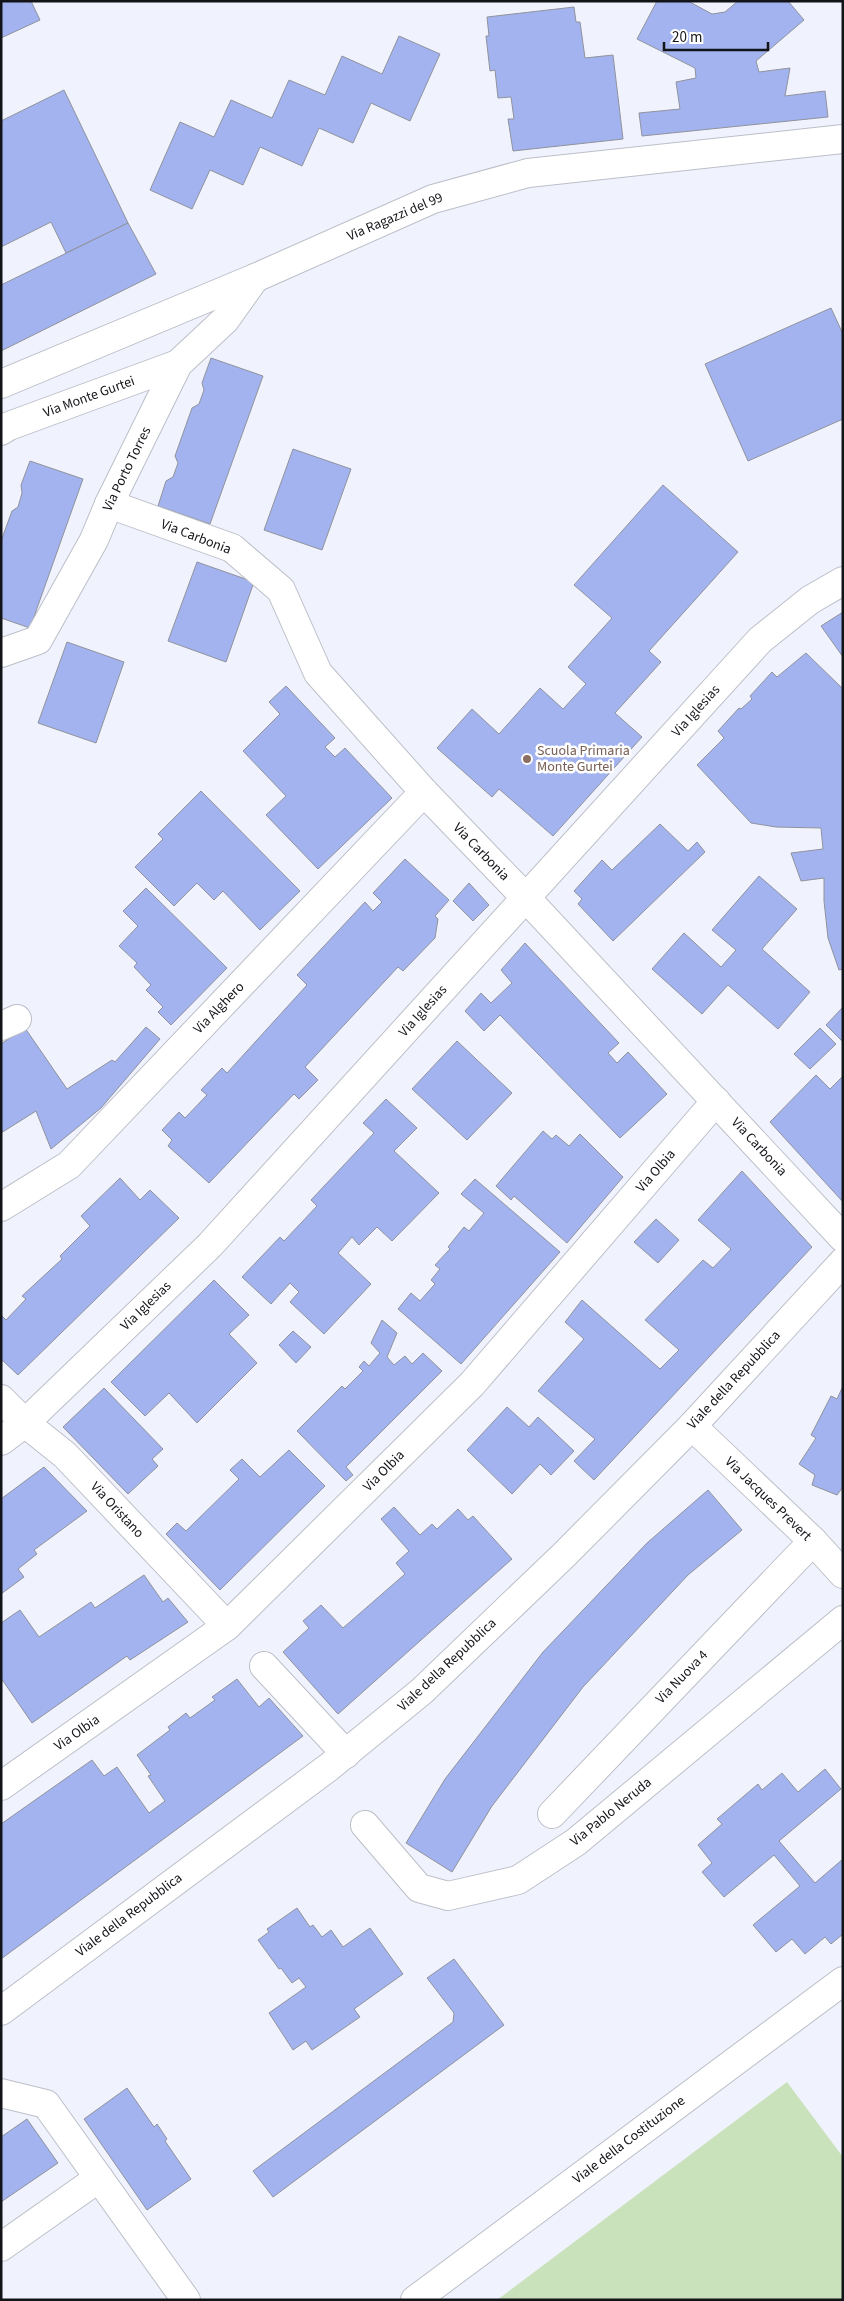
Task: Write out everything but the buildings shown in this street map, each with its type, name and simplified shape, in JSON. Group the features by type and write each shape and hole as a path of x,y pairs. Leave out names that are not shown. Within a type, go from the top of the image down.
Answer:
{"street":[{"name":"Via Ragazzi del 99","path":"1,384 255,278 433,199 528,173 843,139"},
{"name":"Via Porto Torres","path":"1,653 38,640 94,540 109,504 178,364 226,320 255,278"},
{"name":"Via Monte Gurtei","path":"1,431 9,426 178,364"},
{"name":"Via Carbonia","path":"109,504 232,548 281,590 318,673 424,792 526,898 843,1238"},
{"name":"Via Iglesias","path":"1,1441 25,1423 210,1245 760,640 810,600 843,581"},
{"name":"Via Alghero","path":"1,1207 69,1165 424,792"},
{"name":"Via Olbia","path":"1,1786 227,1626 472,1384 716,1101"},
{"name":"Viale della Repubblica","path":"1,2011 346,1754 422,1691 564,1555 692,1426 843,1262"},
{"name":"Via Oristano","path":"1,1399 25,1423 65,1455 227,1626"},
{"name":"Via Jacques Prevert","path":"692,1426 813,1541 843,1574"},
{"name":"Via Nuova 4","path":"552,1814 813,1541"},
{"name":"Via Pablo Neruda","path":"365,1825 419,1888 448,1896 518,1880 576,1842 843,1620"},
{"path":"264,1666 346,1754"},
{"name":"Viale della Costituzione","path":"415,2300 843,1981"},
{"path":"1,2093 46,2104 186,2300"},
{"path":"1,2247 99,2178"}],"green space":[{"path":"787,2082 843,2157 843,2300 497,2300"}],"place":[{"name":"Scuola Primaria Monte Gurtei","path":"527,759"}]}
